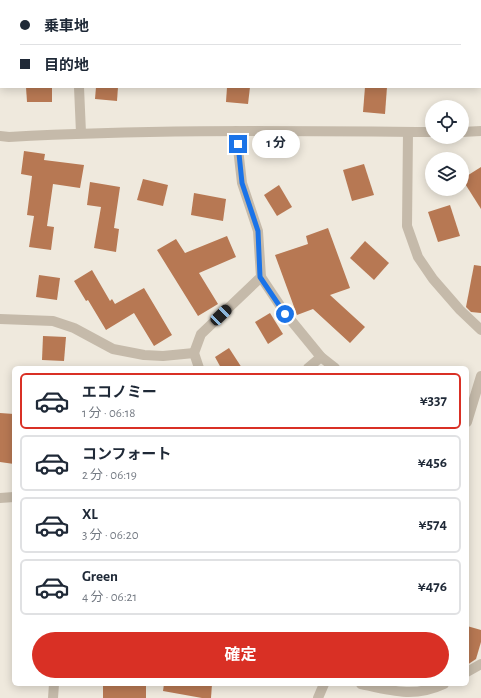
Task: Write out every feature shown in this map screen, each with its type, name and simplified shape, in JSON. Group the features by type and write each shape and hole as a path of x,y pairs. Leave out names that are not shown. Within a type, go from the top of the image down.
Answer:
{"street":[{"path":"79,88 81,133"},
{"path":"469,132 481,131"},
{"path":"236,132 242,183 258,231 260,277 285,314 321,357 332,366"},
{"path":"408,132 407,226 418,257 432,279 460,310 481,330"},
{"path":"0,136 9,137 81,133 425,132"},
{"path":"198,366 194,353 201,334 260,277"},
{"path":"0,319 53,321 74,328 113,349 144,355 163,356 194,353"},
{"path":"310,366 321,357"},
{"path":"469,415 481,376"},
{"path":"0,498 12,497"},
{"path":"469,671 481,664"},
{"path":"54,686 54,698"},
{"path":"318,698 323,686"},
{"path":"371,686 402,692 417,692 431,690 440,686"}],"building":[{"path":"26,88 52,88 52,102 27,102"},
{"path":"96,88 118,88 117,101 95,99"},
{"path":"227,88 250,88 248,104 226,102"},
{"path":"365,88 387,88 385,114 363,112"},
{"path":"24,151 45,154 44,160 84,165 80,188 53,184 47,226 54,227 51,250 29,247 34,216 27,215 32,176 21,174"},
{"path":"364,164 374,195 352,201 343,170"},
{"path":"481,167 481,209 469,190 469,175"},
{"path":"143,179 168,185 163,206 137,200"},
{"path":"90,182 120,187 114,228 119,229 116,252 94,248 101,207 87,205"},
{"path":"279,185 292,207 277,216 264,195"},
{"path":"194,193 226,199 223,221 191,215"},
{"path":"450,205 460,236 438,242 428,212"},
{"path":"328,228 350,288 330,295 365,327 350,343 313,309 297,315 275,255 308,244 306,236"},
{"path":"227,236 236,257 199,273 218,304 198,316 157,250 176,239 185,253"},
{"path":"365,241 389,263 374,280 350,258"},
{"path":"474,265 481,266 481,313 471,312 466,307"},
{"path":"92,270 110,301 112,299 115,304 144,288 172,335 154,346 134,313 106,330 88,300 86,301 74,281"},
{"path":"39,275 60,278 57,300 36,297"},
{"path":"270,313 283,334 268,344 255,322"},
{"path":"43,336 66,337 64,361 42,360"},
{"path":"229,348 241,366 220,366 215,357"},
{"path":"0,413 12,414 12,464 0,462"},
{"path":"469,627 481,630 481,642 476,659 469,664"},
{"path":"103,686 146,686 146,698 103,698"},
{"path":"164,686 212,686 211,698 202,698 163,691"}],"route":[{"path":"238,144 242,183 258,231 260,277 285,314"}]}
